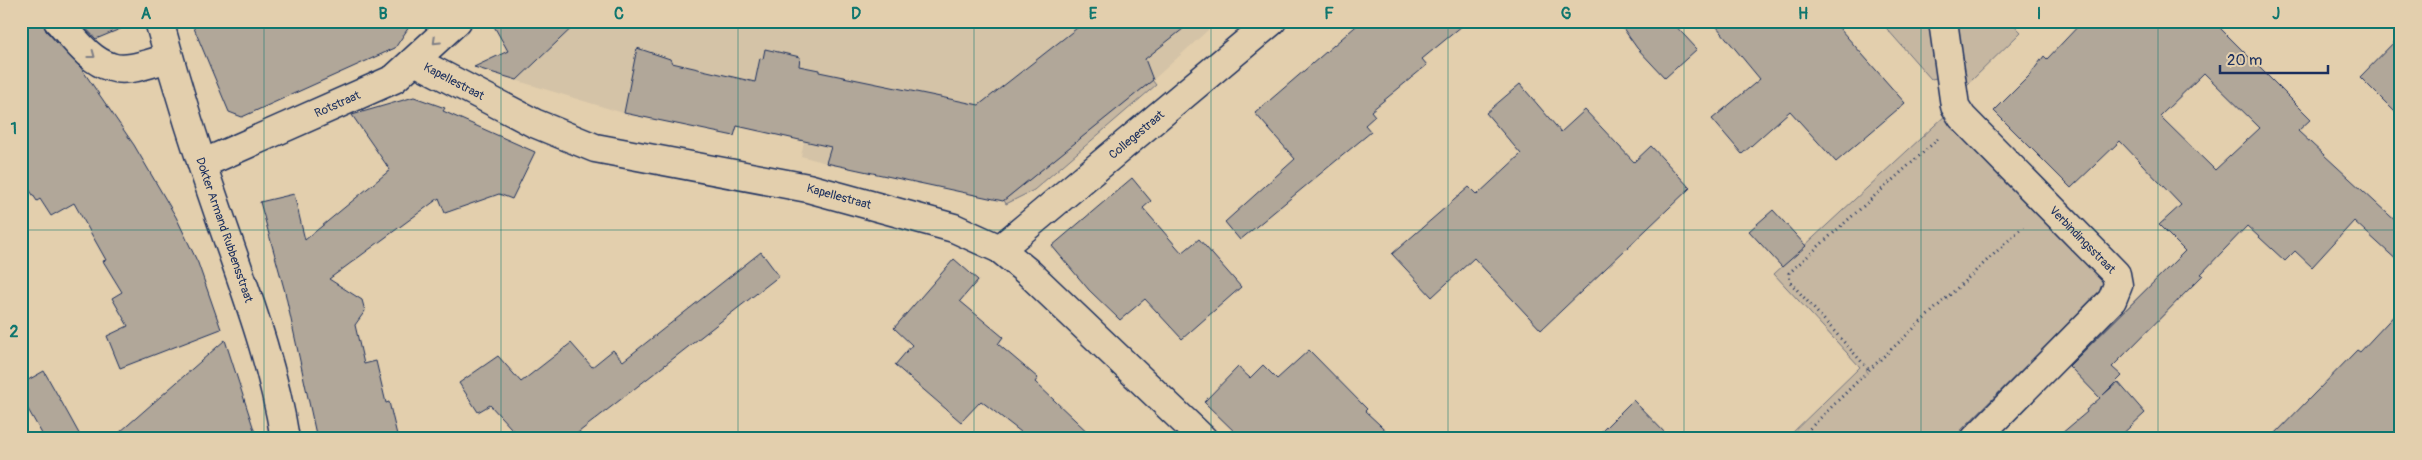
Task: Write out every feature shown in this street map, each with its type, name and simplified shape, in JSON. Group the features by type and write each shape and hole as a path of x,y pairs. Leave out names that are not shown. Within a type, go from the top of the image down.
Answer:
{"street":[{"path":"58,21 91,56 112,68 134,67 169,58"},
{"name":"Dokter Armand Rubbensstraat","path":"159,21 188,124 264,346 285,439"},
{"name":"Rotstraat","path":"202,164 394,79 456,21"},
{"name":"Collegestraat","path":"1000,249 1272,21"},
{"name":"Verbindingsstraat","path":"1943,21 1955,106 1962,117 2029,183 2116,274 2118,286 2112,300 1975,439"},
{"name":"Kapellestraat","path":"415,61 534,123 595,148 808,188 954,228 1000,249 1029,273 1203,439"}],"path":[{"path":"1869,370 1790,282 1789,273 1962,117"},
{"path":"1799,439 1869,370 2028,222 2029,183"}],"shaded area":[{"path":"492,21 1218,21 1153,80 1003,201 801,156 804,141 737,126 734,136 623,113 476,68 474,67 505,53 504,40"},
{"path":"1880,21 1915,23 1934,32 1937,78 1931,79"},
{"path":"1987,21 2010,21 2021,32 1967,85 1961,80 1956,30 1958,27"},
{"path":"1152,80 1156,85 1034,190 1006,204 1004,200"},
{"path":"1947,114 2106,269 2103,289 1952,439 1786,439 1860,367 1774,274"}],"building":[{"path":"21,21 43,21 46,31 81,68 134,145 176,217 198,263 221,329 120,368 107,336 128,326 112,298 122,292 103,261 106,260 74,203 51,216 40,199 37,201 21,177"},
{"path":"79,21 137,21 137,22 96,39"},
{"path":"191,21 413,21 395,48 242,117 229,112"},
{"path":"491,21 579,21 517,80 474,67 508,51"},
{"path":"1086,21 1193,21 1145,59 1153,80 1003,201 826,163 831,147 737,126 734,136 624,113 637,48 670,59 672,63 755,82 760,58 763,59 765,49 800,57 799,66 819,70 819,72 979,105"},
{"path":"1362,21 1468,21 1422,59 1427,65 1371,111 1375,116 1365,125 1371,132 1240,240 1225,222 1295,159 1255,113"},
{"path":"1618,21 1671,21 1697,49 1665,78 1637,48"},
{"path":"1712,21 1833,21 1905,103 1836,162 1790,111 1742,154 1712,119 1760,79"},
{"path":"2083,21 2213,21 2311,119 2298,131 2401,226 2401,264 2354,221 2312,267 2295,251 2285,261 2247,226 2201,274 2203,275 2112,367 2122,376 2103,395 2118,382 2145,413 2117,439 2055,439 2087,412 2086,410 2100,398 2069,366 2185,251 2159,225 2181,205 2120,141 2071,188 1994,111 2029,76 2044,56 2047,59","holes":["2204,73 2260,128 2215,170 2160,116"]},
{"path":"2401,35 2401,118 2360,77"},
{"path":"1520,84 1561,132 1585,110 1634,162 1651,146 1690,188 1541,330 1474,258 1432,297 1392,254 1469,187 1477,195 1521,154 1486,113"},
{"path":"414,97 445,108 443,111 535,152 512,199 499,194 445,213 439,198 329,279 362,300 365,311 355,325 364,364 376,361 386,403 389,402 398,439 317,439 285,292 260,202 294,194 305,240 390,170 352,115"},
{"path":"1132,178 1151,201 1143,208 1182,253 1199,239 1241,287 1182,339 1145,299 1120,320 1089,290 1052,246"},
{"path":"1773,210 1806,246 1782,267 1749,231"},
{"path":"761,252 779,276 570,439 521,439 490,405 478,412 459,383 498,356 521,382 571,343 592,367 613,350 623,361"},
{"path":"954,259 978,280 960,301 1003,337 998,344 1038,378 1035,382 1095,439 1030,439 981,401 961,422 895,365 912,345 894,328"},
{"path":"2401,308 2401,439 2270,439 2357,350 2360,352"},
{"path":"225,340 257,439 112,439"},
{"path":"1309,350 1367,409 1365,411 1395,439 1242,439 1204,402 1238,367 1250,378 1263,365 1277,379"},
{"path":"44,371 82,439 45,439 21,397 21,384"},
{"path":"1633,400 1671,439 1594,439"}]}
